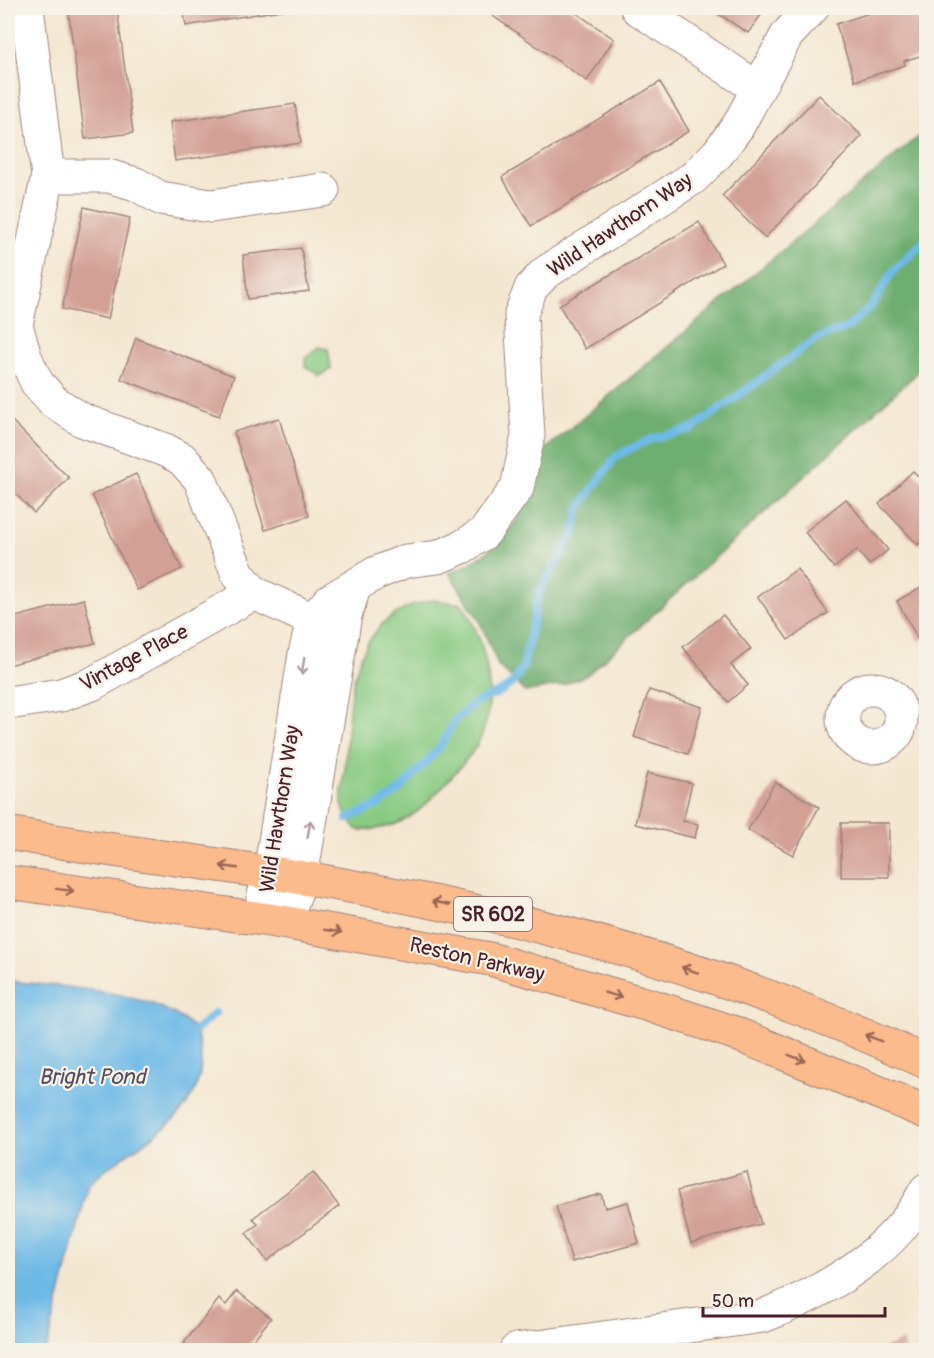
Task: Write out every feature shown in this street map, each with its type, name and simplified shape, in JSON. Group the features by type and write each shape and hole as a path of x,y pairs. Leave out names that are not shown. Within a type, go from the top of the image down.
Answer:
{"main road":[{"name":"SR 602","path":"8,833 285,875 467,908 600,941 763,995 927,1062"},
{"name":"Reston Parkway","path":"8,882 398,941 523,968 732,1032 927,1112"}],"street":[{"path":"27,8 48,176 16,325 37,382 54,402 82,420 165,450 182,459 200,479 238,573 254,593 341,634"},
{"path":"637,8 757,88"},
{"name":"Wild Hawthorn Way","path":"276,921 292,902 285,875 305,654 313,620 328,601 354,588 376,573 406,561 438,557 462,547 484,533 517,488 524,462 528,436 522,314 531,288 545,273 693,178 718,153 731,135 787,35 812,8"},
{"path":"48,176 108,176 136,184 160,198 212,206 323,190"},
{"name":"Wild Hawthorn Way","path":"285,875 341,634 354,588"},
{"name":"Vintage Place","path":"8,703 61,695 92,684 254,593"},
{"path":"516,1350 763,1316 800,1302 853,1269 897,1231 927,1190"}],"green space":[{"path":"926,132 926,365 587,675 563,685 525,692 498,665 479,620 449,573 485,554 512,526 531,493 541,453"},
{"path":"319,347 328,349 331,369 320,376 305,366 305,359"},
{"path":"432,600 462,604 479,638 485,657 489,697 482,734 462,765 425,806 396,824 358,830 346,815 342,790 350,697 358,664 374,634 386,621 407,608"}],"water":[{"name":"Bright Pond","path":"8,981 107,992 157,1006 178,1016 196,1030 201,1055 197,1085 187,1104 157,1134 120,1159 88,1186 46,1350 8,1350"}],"building":[{"path":"68,8 117,8 133,133 85,139"},
{"path":"183,8 286,8 286,9 186,26"},
{"path":"494,8 569,8 614,39 587,81 490,14"},
{"path":"709,8 766,8 748,33"},
{"path":"885,8 926,8 926,54 904,61 905,65 855,81 836,24"},
{"path":"660,82 689,131 531,226 502,177"},
{"path":"819,95 862,136 765,238 722,196"},
{"path":"295,104 301,143 175,161 170,122"},
{"path":"84,207 130,218 108,319 62,309"},
{"path":"699,222 723,264 585,349 559,305"},
{"path":"301,248 309,291 248,299 243,255"},
{"path":"136,338 234,376 219,416 121,379"},
{"path":"8,417 69,478 34,513 8,486"},
{"path":"279,418 309,516 265,530 234,432"},
{"path":"913,471 926,484 926,537 918,545 879,504"},
{"path":"136,474 182,569 137,590 92,495"},
{"path":"846,499 888,550 869,565 857,550 834,568 805,532"},
{"path":"797,569 828,613 788,640 758,597"},
{"path":"926,584 926,636 919,641 897,601"},
{"path":"84,599 95,643 8,665 8,619"},
{"path":"723,615 751,649 731,665 748,685 728,702 683,647"},
{"path":"649,690 702,707 688,754 634,737"},
{"path":"647,773 692,783 683,821 698,824 695,838 635,824"},
{"path":"775,782 819,807 793,855 748,830"},
{"path":"841,823 889,823 889,877 841,877"},
{"path":"313,1172 339,1206 267,1261 246,1233 258,1224 253,1218"},
{"path":"747,1172 761,1224 691,1243 677,1191"},
{"path":"601,1194 605,1208 628,1202 639,1243 572,1262 556,1206"},
{"path":"237,1291 271,1318 245,1350 193,1350 184,1343 219,1299 226,1305"},
{"path":"902,1341 905,1350 879,1350"}],"waterway":[{"path":"347,819 380,804 400,790 440,747 455,720 474,703 502,691 514,682 523,667 539,592 574,534 580,507 616,456 651,439 692,429 816,339 849,327 872,305 894,270 926,240"},
{"path":"196,1030 215,1013"}]}
